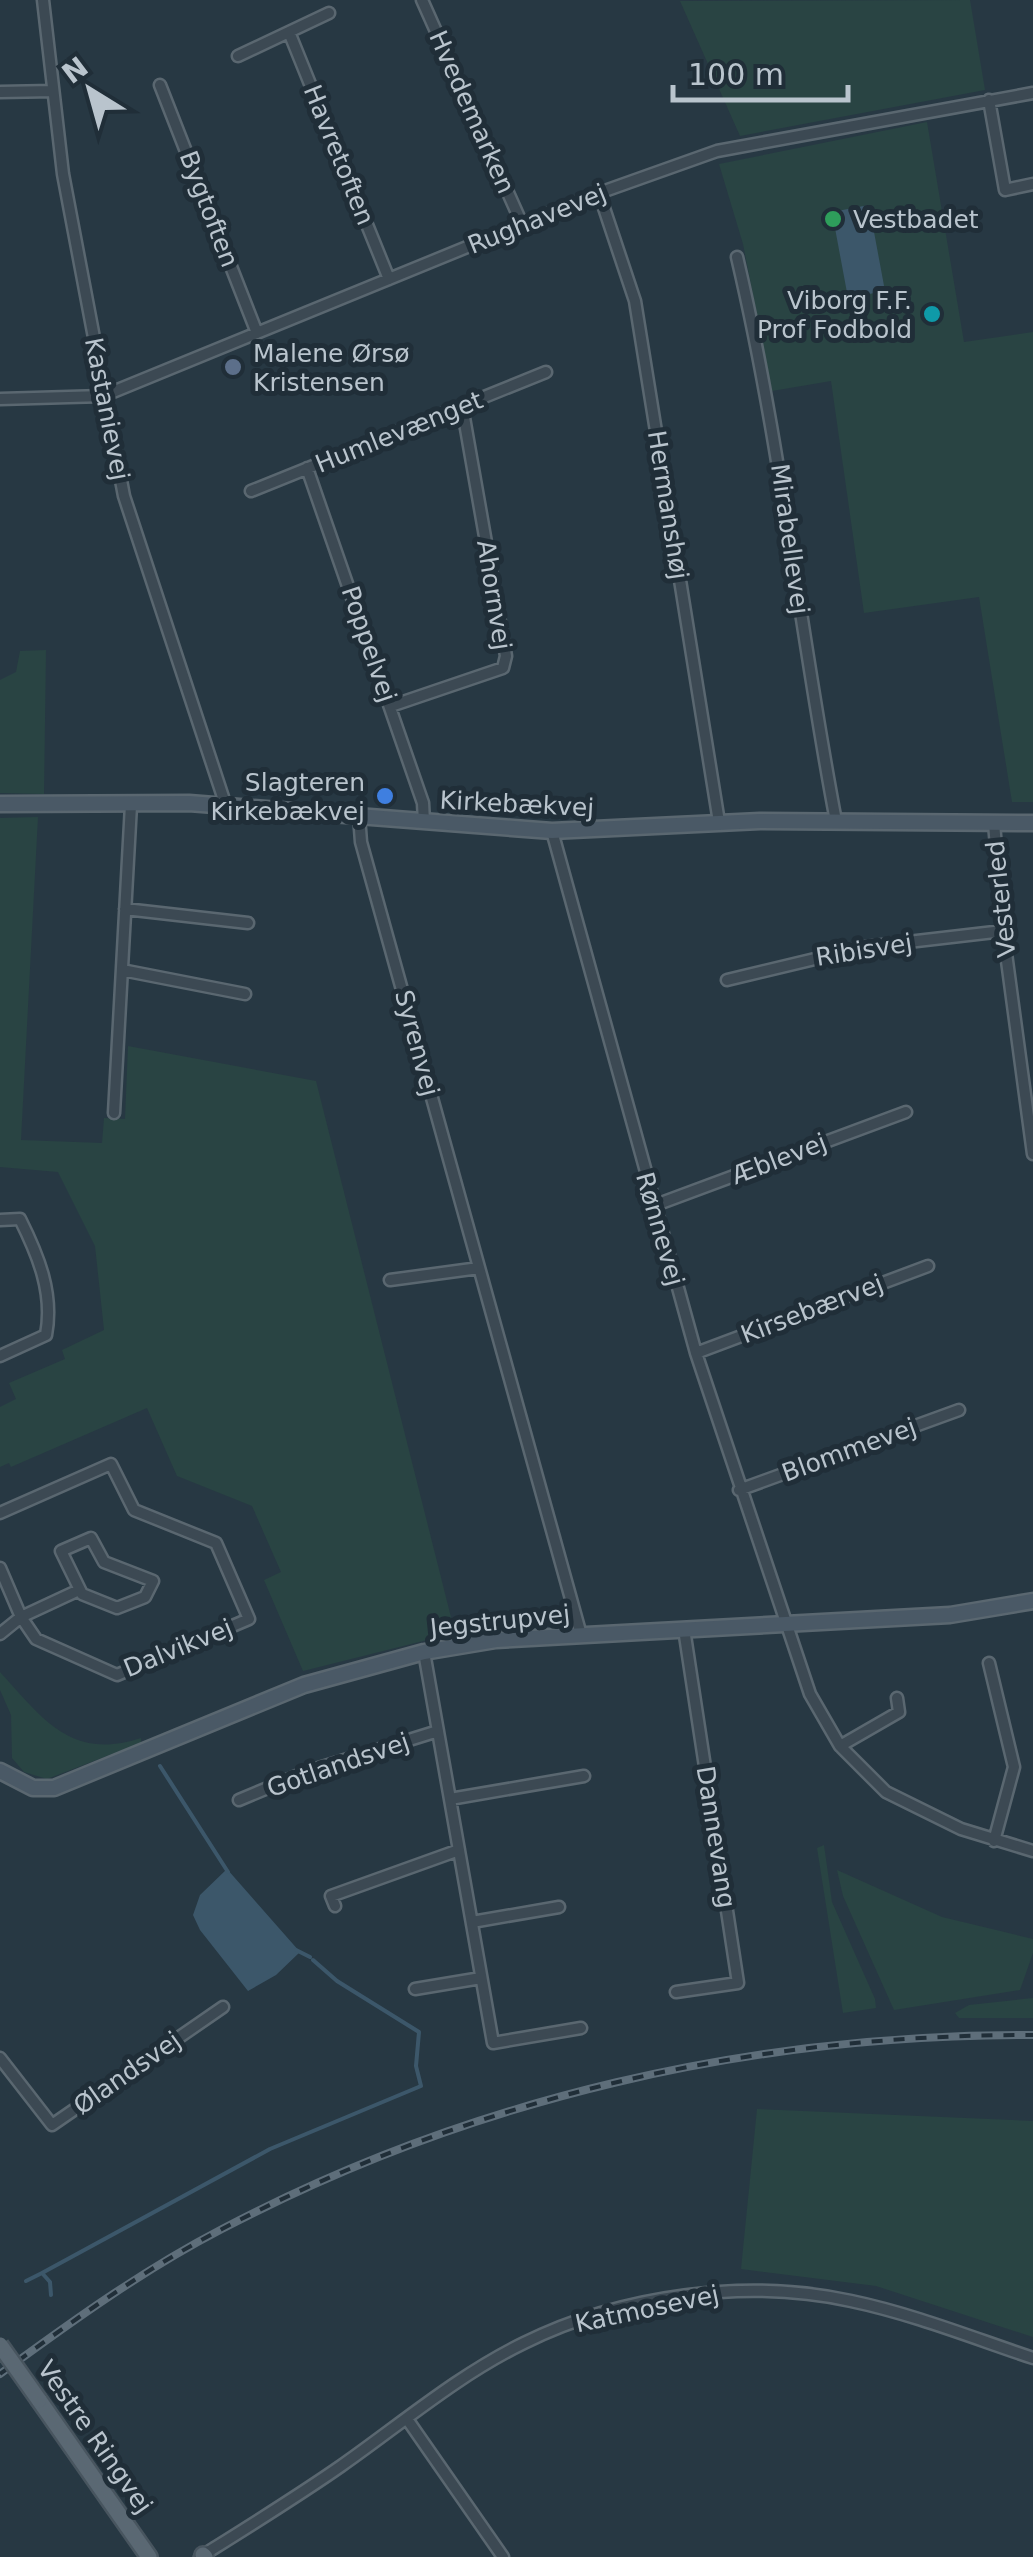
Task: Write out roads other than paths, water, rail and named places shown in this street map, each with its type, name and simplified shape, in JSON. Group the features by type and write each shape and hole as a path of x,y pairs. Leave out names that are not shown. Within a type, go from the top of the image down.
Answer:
{"main road":[{"name":"Vestre Ringvej","path":"0,2345 149,2557"}],"street":[{"name":"Kastanievej","path":"43,0 63,174 124,496 223,796 222,806"},
{"name":"Hvedemarken","path":"422,0 522,224"},
{"path":"238,56 330,13"},
{"name":"Havretoften","path":"289,32 389,279"},
{"name":"Bygtoften","path":"160,85 257,334"},
{"path":"0,92 54,91"},
{"name":"Rughavevej","path":"104,396 665,167 739,146 1033,93"},
{"path":"989,100 1005,190 1033,184"},
{"name":"Hermanshøj","path":"599,193 635,301 719,822"},
{"name":"Mirabellevej","path":"738,258 769,396 814,708 836,821"},
{"name":"Humlevænget","path":"251,491 546,372"},
{"path":"0,399 104,396"},
{"name":"Ahornvej","path":"391,706 502,668 506,656 462,406"},
{"name":"Poppelvej","path":"307,468 423,802 424,822"},
{"name":"Kirkebækvej","path":"0,804 222,806 552,830 631,830 719,822 1033,823"},
{"path":"114,1113 131,805"},
{"name":"Syrenvej","path":"358,816 582,1636"},
{"name":"Vesterled","path":"994,822 1003,932 1033,1154"},
{"name":"Rønnevej","path":"552,830 652,1206 740,1490 810,1694 840,1746 886,1792 933,1817 994,1841 1033,1851"},
{"path":"125,909 248,922"},
{"name":"Ribisvej","path":"727,980 865,947 1003,932"},
{"path":"122,970 245,994"},
{"name":"Æblevej","path":"652,1206 906,1112"},
{"path":"0,1220 20,1219 43,1264 48,1324 46,1335 0,1356"},
{"name":"Kirsebærvej","path":"696,1353 928,1266"},
{"path":"390,1280 479,1268"},
{"name":"Blommevej","path":"740,1490 958,1410"},
{"name":"Dalvikvej","path":"0,1513 111,1464 134,1510 216,1542 249,1619 117,1675 36,1639 20,1618 0,1568"},
{"path":"92,1538 104,1562 153,1581 144,1597 117,1608 80,1590 62,1550 92,1538"},
{"path":"0,1634 20,1618 80,1590"},
{"name":"Jegstrupvej","path":"0,1771 32,1788 54,1788 304,1686 424,1652 496,1640 950,1615 1033,1601"},
{"name":"Dannevang","path":"676,1992 738,1983 684,1629"},
{"name":"Gotlandsvej","path":"424,1652 493,2043 581,2028"},
{"path":"988,1663 1014,1767 994,1841"},
{"path":"840,1746 900,1712 897,1698"},
{"name":"Gotlandsvej","path":"239,1800 306,1772 438,1730"},
{"path":"450,1799 584,1776"},
{"path":"335,1906 331,1896 459,1850"},
{"path":"472,1922 559,1908"},
{"path":"415,1988 481,1978"},
{"name":"Ølandsvej","path":"0,2058 52,2125 223,2007"},
{"name":"Katmosevej","path":"203,2556 472,2373 525,2343 574,2322 657,2301 729,2291 851,2300 1033,2358"},
{"path":"406,2420 503,2557"}],"water":[{"path":"869,205 885,291 848,298 832,212"},
{"path":"227,1869 300,1952 276,1975 248,1991 200,1930 193,1915 200,1895"}],"waterway":[{"path":"160,1766 228,1872"},
{"path":"296,1950 310,1957"},
{"path":"42,2273 270,2149 421,2086 416,2066 419,2032 337,1981 313,1960"},
{"path":"26,2281 42,2273 50,2282 51,2295"}],"railway":[{"path":"0,2374 136,2279 222,2229 317,2183 415,2143 514,2110 616,2082 718,2061 822,2046 1033,2035"}],"place":[{"name":"Vestbadet","path":"833,219"},
{"name":"Viborg F.F. Prof Fodbold","path":"932,314"},
{"name":"Malene Ørsø Kristensen","path":"233,367"},
{"name":"Slagteren Kirkebækvej","path":"385,796"}]}
